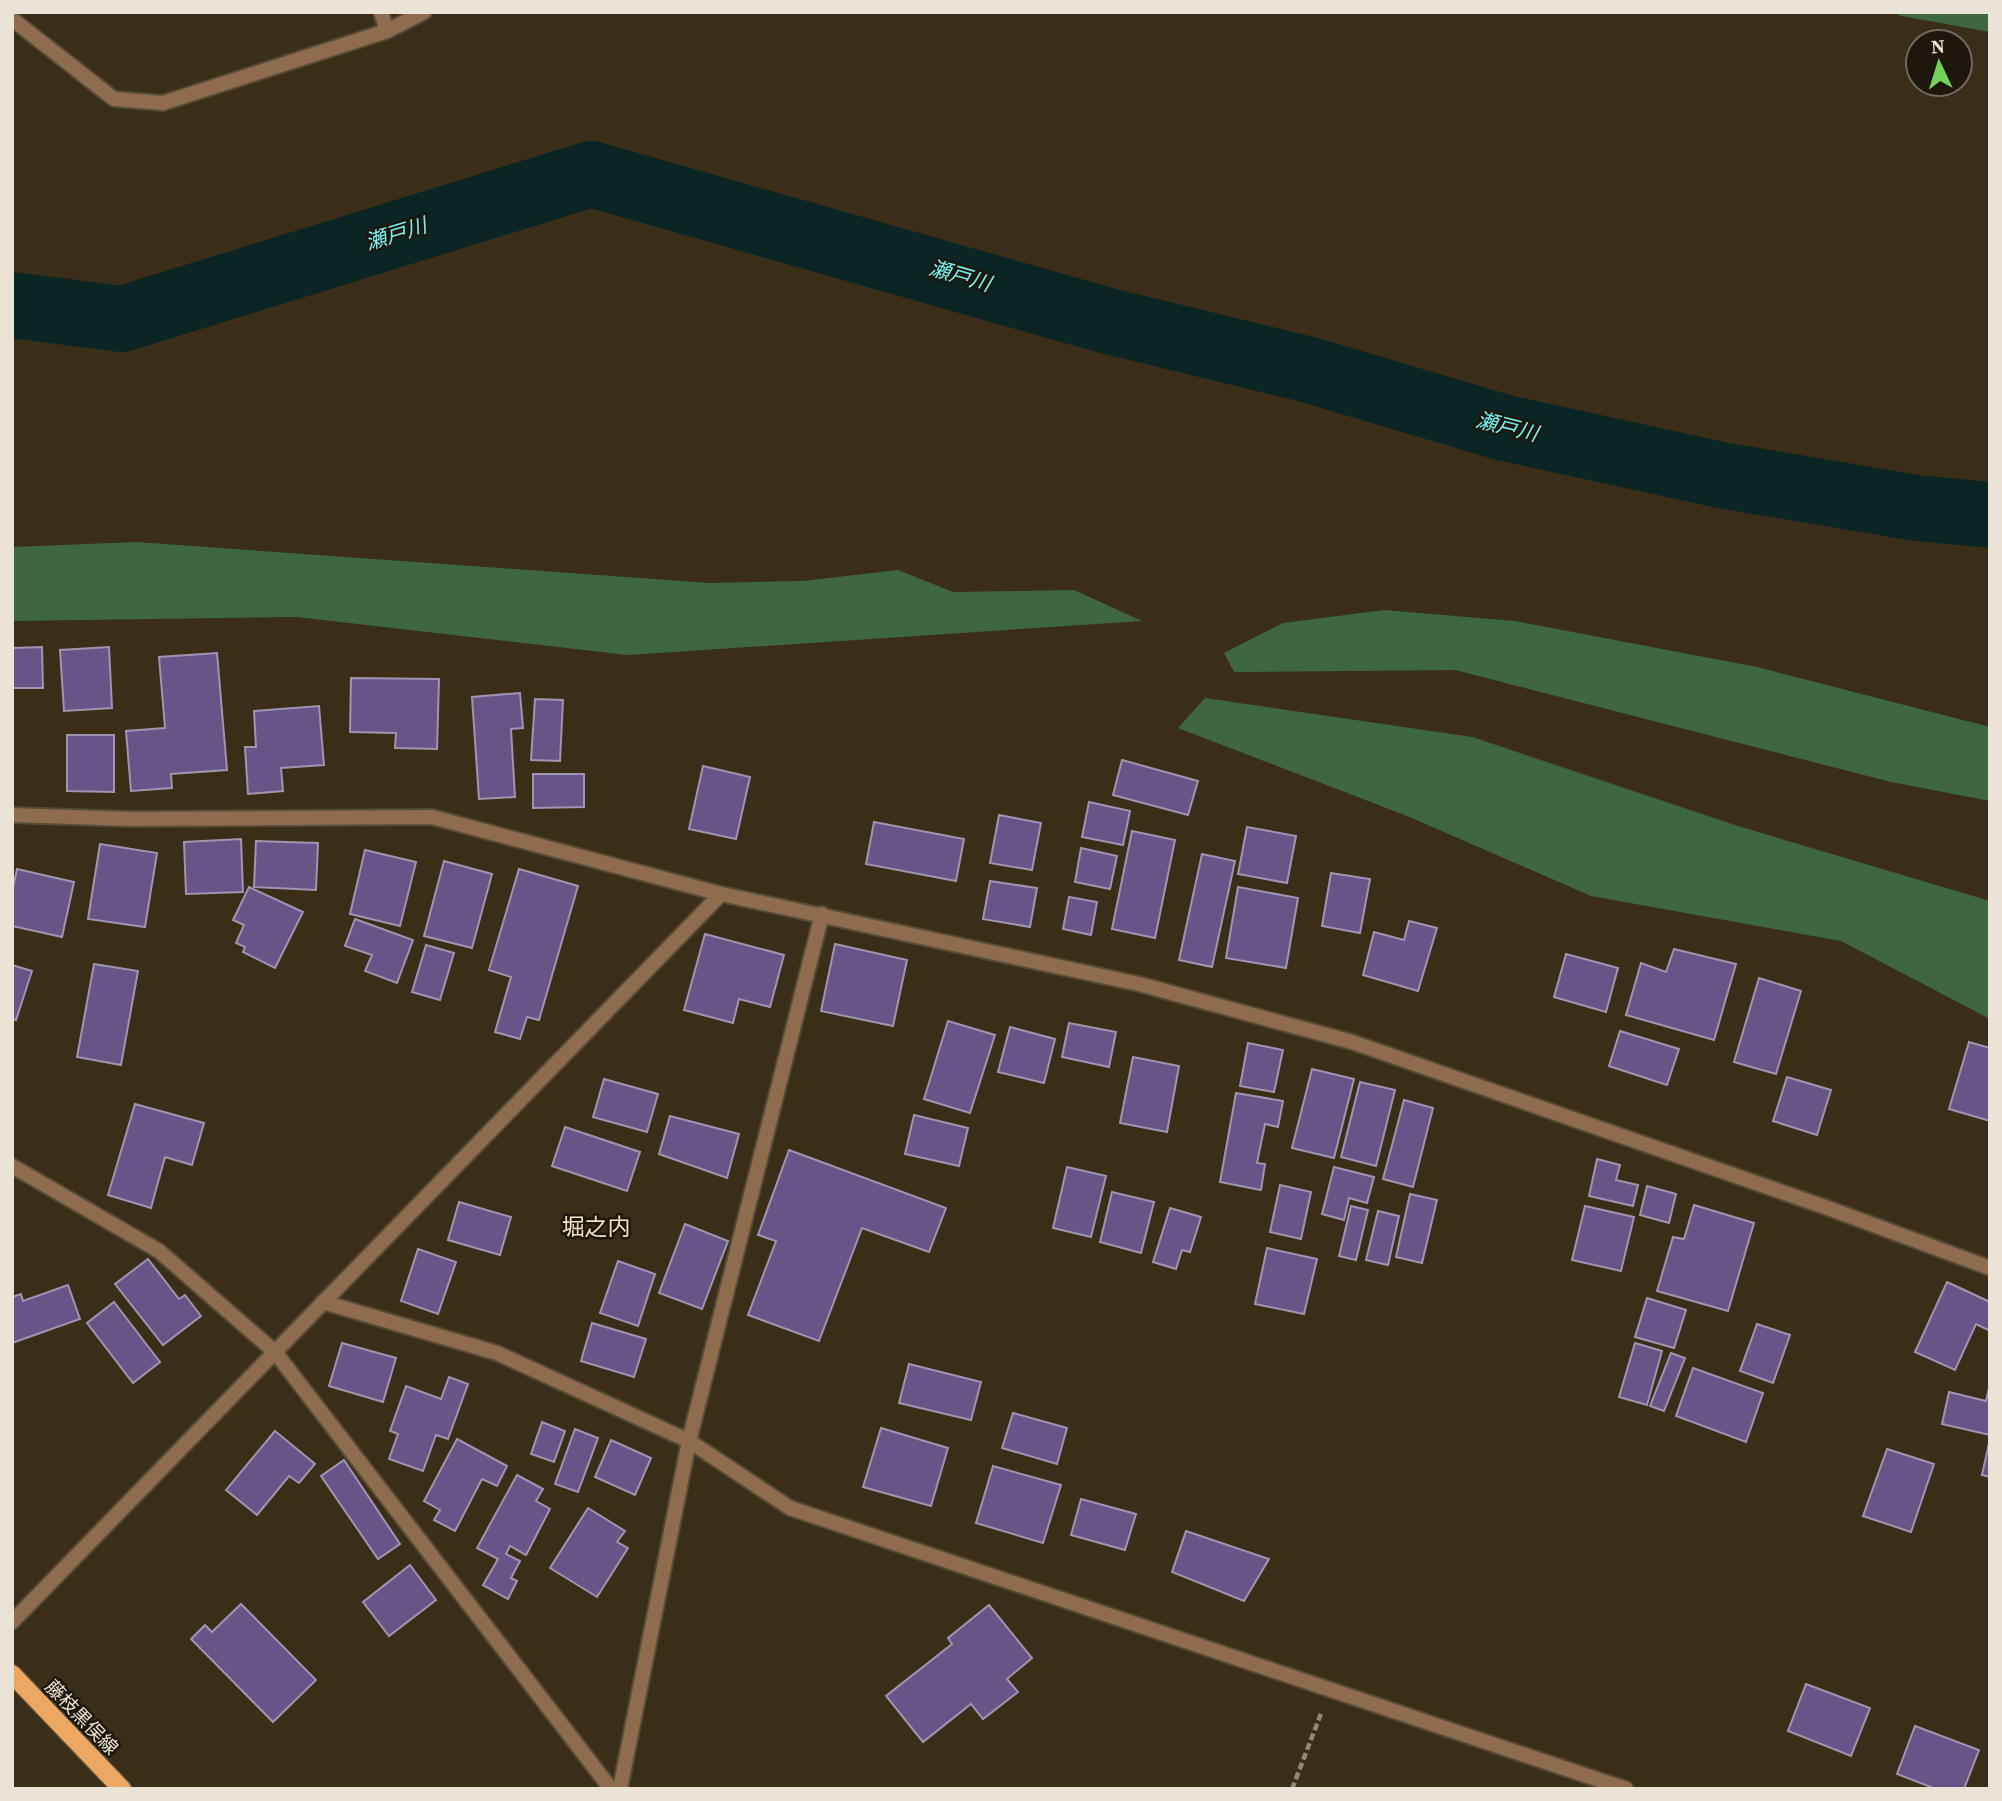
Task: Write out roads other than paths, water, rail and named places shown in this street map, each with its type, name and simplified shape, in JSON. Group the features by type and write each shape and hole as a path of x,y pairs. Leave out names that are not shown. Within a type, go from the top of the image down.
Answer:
{"main road":[{"name":"藤枝黒俣線","path":"12,1674 122,1789"}],"street":[{"path":"381,12 387,31"},
{"path":"12,19 114,99 163,103 387,31 424,12"},
{"path":"12,815 131,819 432,817 721,894 1139,984 1353,1042 1825,1207 1990,1268"},
{"path":"12,1622 721,894"},
{"path":"620,1789 688,1441 822,914"},
{"path":"12,1166 159,1251 275,1352 611,1789"},
{"path":"323,1302 498,1353 688,1441 790,1508 1626,1789"}],"waterway":[{"name":"瀬戸川","path":"12,305 122,319 591,174 1108,321 1306,369 1505,428 1721,475 1917,508 1990,515"}],"district":[{"name":"堀之内","path":"596,1227"}]}
